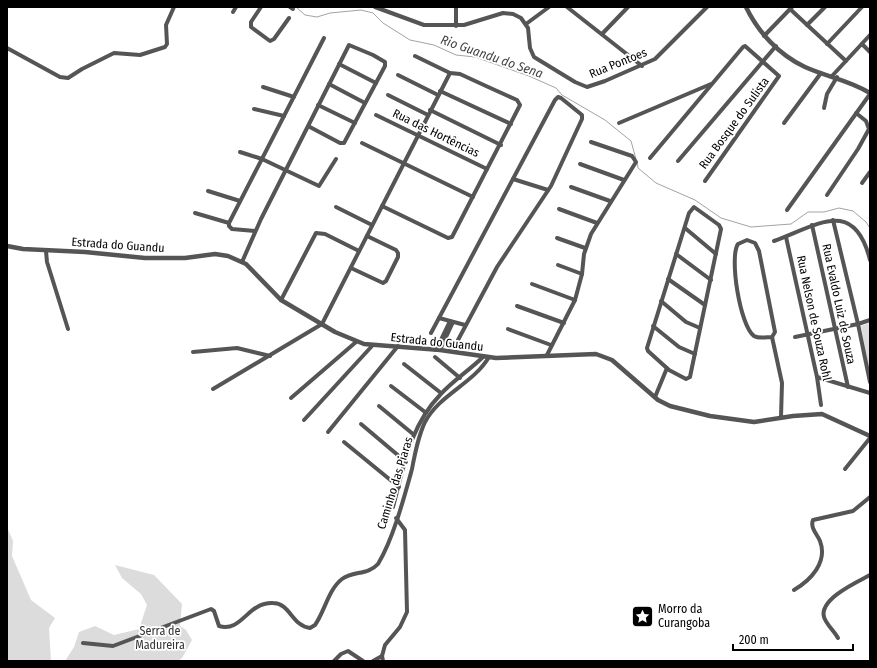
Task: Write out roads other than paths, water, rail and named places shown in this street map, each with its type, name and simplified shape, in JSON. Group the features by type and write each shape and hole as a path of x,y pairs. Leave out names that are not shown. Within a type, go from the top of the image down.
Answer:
{"street":[{"path":"7,48 64,78 71,77 82,69 114,53 137,55 164,47 167,41 166,25 174,7"},
{"path":"233,12 236,7"},
{"path":"261,7 251,22 251,27 270,41 274,39 289,18"},
{"path":"375,7 387,9 420,25 456,26 474,23 506,12 517,16 526,24 545,8"},
{"path":"456,7 456,26"},
{"path":"567,7 642,66"},
{"path":"602,34 628,7"},
{"name":"Rua Pontoes","path":"526,24 532,55 580,85 587,86 596,85 642,66 658,56 707,7"},
{"path":"746,7 756,27 764,36 796,62 821,73 835,77 870,94 787,210"},
{"path":"808,25 825,7"},
{"path":"827,44 862,7"},
{"path":"764,36 791,8 846,61"},
{"path":"824,108 827,94 835,77 846,61 870,35"},
{"path":"256,231 232,229 229,226 240,201 324,38"},
{"path":"862,44 870,52"},
{"path":"242,262 285,170 349,45 373,55 386,63 343,144 308,126"},
{"path":"650,158 744,46 763,60"},
{"path":"678,161 776,46"},
{"path":"382,206 451,238 454,236 520,105 517,100 460,74 450,73 414,56"},
{"name":"Rua Bosque do Sulista","path":"705,181 764,96 778,79 778,75 763,60"},
{"path":"339,64 376,83"},
{"path":"213,389 322,324 450,73"},
{"path":"784,123 821,73"},
{"path":"398,75 511,124"},
{"path":"620,123 713,83"},
{"path":"329,84 365,103"},
{"path":"263,87 294,96"},
{"path":"388,95 428,115"},
{"path":"431,333 555,100 560,97 580,112 582,117 548,190 497,267 458,340"},
{"path":"318,105 355,123"},
{"path":"254,109 284,116"},
{"path":"430,110 501,145"},
{"name":"Rua das Hortências","path":"376,114 487,169"},
{"path":"827,194 858,149 869,129 866,121 856,114"},
{"path":"362,142 403,164 473,197"},
{"path":"547,355 574,300 582,274 585,248 597,223 636,160 632,156 591,142"},
{"path":"240,152 262,159 320,186 336,158"},
{"path":"580,164 624,180"},
{"path":"862,183 870,172"},
{"path":"513,179 548,190"},
{"path":"571,187 610,201"},
{"path":"208,191 240,201"},
{"path":"336,207 372,226"},
{"path":"694,207 719,225 720,232 691,372 686,379 667,368 647,349 685,228 689,213 694,207"},
{"path":"560,209 597,223"},
{"path":"195,213 230,223"},
{"path":"833,220 858,324 870,382"},
{"path":"774,241 812,225 833,220 847,223 858,230 866,243 870,260"},
{"name":"Rua Evaldo Luiz de Souza","path":"812,225 848,387"},
{"path":"685,228 716,254"},
{"path":"281,300 316,233 325,234 359,251"},
{"path":"351,268 384,283 398,253 366,236"},
{"name":"Rua Nelson de Souza Rohl","path":"786,237 806,334 817,377 821,404"},
{"path":"556,238 585,248"},
{"path":"772,337 758,337 752,334 746,322 740,299 735,273 735,250 738,244 747,240 755,243 759,251 775,332 772,337 782,383 781,417"},
{"name":"Estrada do Guandu","path":"7,246 46,251 85,252 145,258 185,258 220,254 242,262 281,300 356,342 372,346 398,346 486,357 513,358 590,353 605,356 615,362 654,397 670,406 737,420 754,422 781,417 822,414 870,437"},
{"path":"46,251 47,262 68,329"},
{"path":"676,254 711,280"},
{"path":"558,265 582,274"},
{"path":"668,279 705,305"},
{"path":"532,284 574,300"},
{"path":"661,301 686,322 700,328"},
{"path":"518,306 564,323"},
{"path":"439,318 466,325"},
{"path":"795,337 858,324 870,320"},
{"path":"438,350 451,321"},
{"path":"653,326 680,347 695,354"},
{"path":"508,329 551,345"},
{"path":"291,398 356,342"},
{"path":"304,420 372,346"},
{"path":"328,432 398,346"},
{"path":"193,352 237,348 270,356"},
{"path":"393,507 413,434 425,412 441,393 486,357"},
{"name":"Caminho das Piaras","path":"83,643 113,646 211,609 214,611 219,626 230,626 240,623 253,608 260,604 274,603 285,607 294,620 300,625 310,628 318,621 339,581 349,575 370,571 378,564 403,502 420,435 426,421 449,393 480,371 486,357"},
{"path":"435,358 460,378"},
{"path":"404,364 441,393"},
{"path":"654,397 667,368"},
{"path":"817,377 870,394"},
{"path":"391,386 425,412"},
{"path":"379,406 413,434"},
{"path":"361,424 406,462"},
{"path":"845,469 870,437"},
{"path":"344,442 399,487"},
{"path":"794,590 810,579 821,562 822,554 820,541 814,530 813,520 853,511 870,497"},
{"path":"383,661 382,656 385,645 400,627 406,612 405,530 396,518"},
{"path":"838,638 824,617 824,610 828,602 844,590 870,575"},
{"path":"334,661 341,654 348,651 363,661"},
{"path":"373,661 382,656"}],"waterway":[{"name":"Rio Guandu do Sena","path":"296,7 305,15 317,17 330,13 361,10 373,13 383,23 410,40 434,45 456,55 475,57 529,76 556,88 562,95 605,120 631,141 636,159"},
{"name":"Rio Guandu do Sena","path":"637,162 638,168 656,183 695,200 721,218 751,227 791,224 808,212 824,212 839,208 853,211 866,222 870,228"}],"place":[{"name":"Morro da Curangoba","path":"642,616"}],"park label":[{"name":"Serra de Madureira","path":"160,638"}]}
